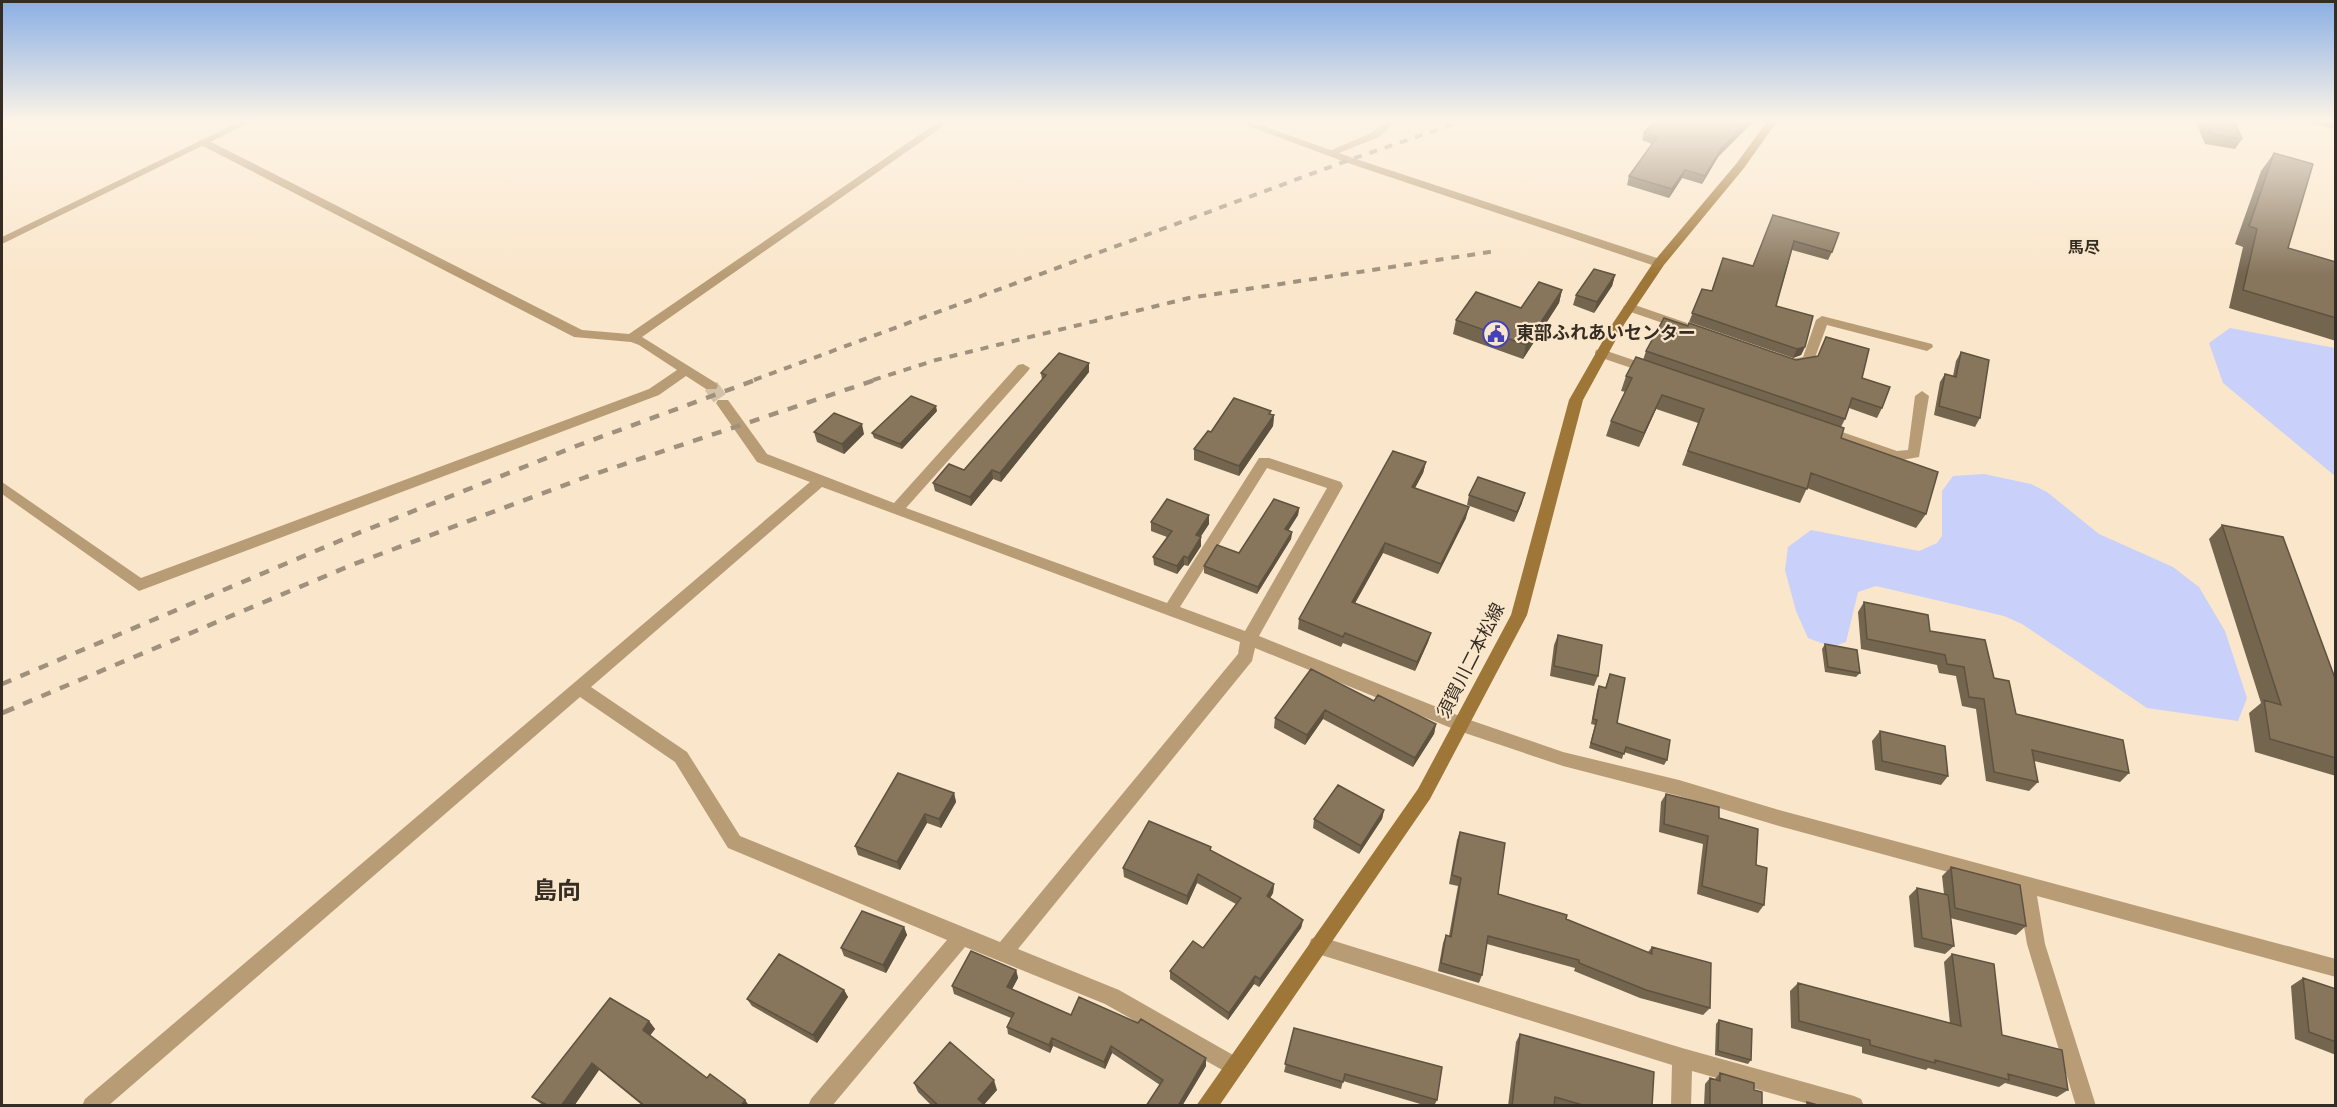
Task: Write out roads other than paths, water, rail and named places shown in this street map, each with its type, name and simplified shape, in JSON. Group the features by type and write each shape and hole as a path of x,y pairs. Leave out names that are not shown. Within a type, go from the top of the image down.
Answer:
{"main road":[{"name":"須賀川二本松線","path":"1206,1106 1424,794 1519,615 1576,400 1601,353 1659,263 1735,172"}],"street":[{"path":"2,241 143,172"},
{"path":"261,172 579,334 632,338 644,342 711,386"},
{"path":"632,338 872,172"},
{"path":"1386,172 1659,263"},
{"path":"1629,307 1694,330"},
{"path":"1781,360 1792,364 1808,360 1822,320 1927,347"},
{"path":"1601,353 1667,376"},
{"path":"896,510 1023,368"},
{"path":"2,487 139,585 654,392 687,369"},
{"path":"1809,426 1896,456 1914,454 1922,396"},
{"path":"723,403 762,458 896,510 1249,639 1462,725 1563,759 1679,788 1779,818 2336,968"},
{"path":"1003,953 1246,656 1249,639 1336,486 1264,462 1170,610"},
{"path":"92,1106 820,481"},
{"path":"580,688 681,757 734,842 962,938 1074,980 1112,997 1233,1066"},
{"path":"2026,883 2036,944 2086,1106"},
{"path":"818,1106 962,938"},
{"path":"1318,945 1682,1058 1854,1106"},
{"path":"1681,1106 1682,1058"}],"tunnel":[{"path":"711,386 723,403"}],"railway":[{"path":"754,380 1317,172"},
{"path":"873,380 936,360 1189,298 1496,251"},
{"path":"2,684 351,536 579,445 758,379"},
{"path":"23,704 354,564 586,477 878,379"},
{"path":"2,713 26,703"}],"place":[{"name":"東部ふれあいセンター","path":"1496,334"}],"district":[{"name":"馬尽","path":"2084,249"},
{"name":"島向","path":"557,893"}]}
